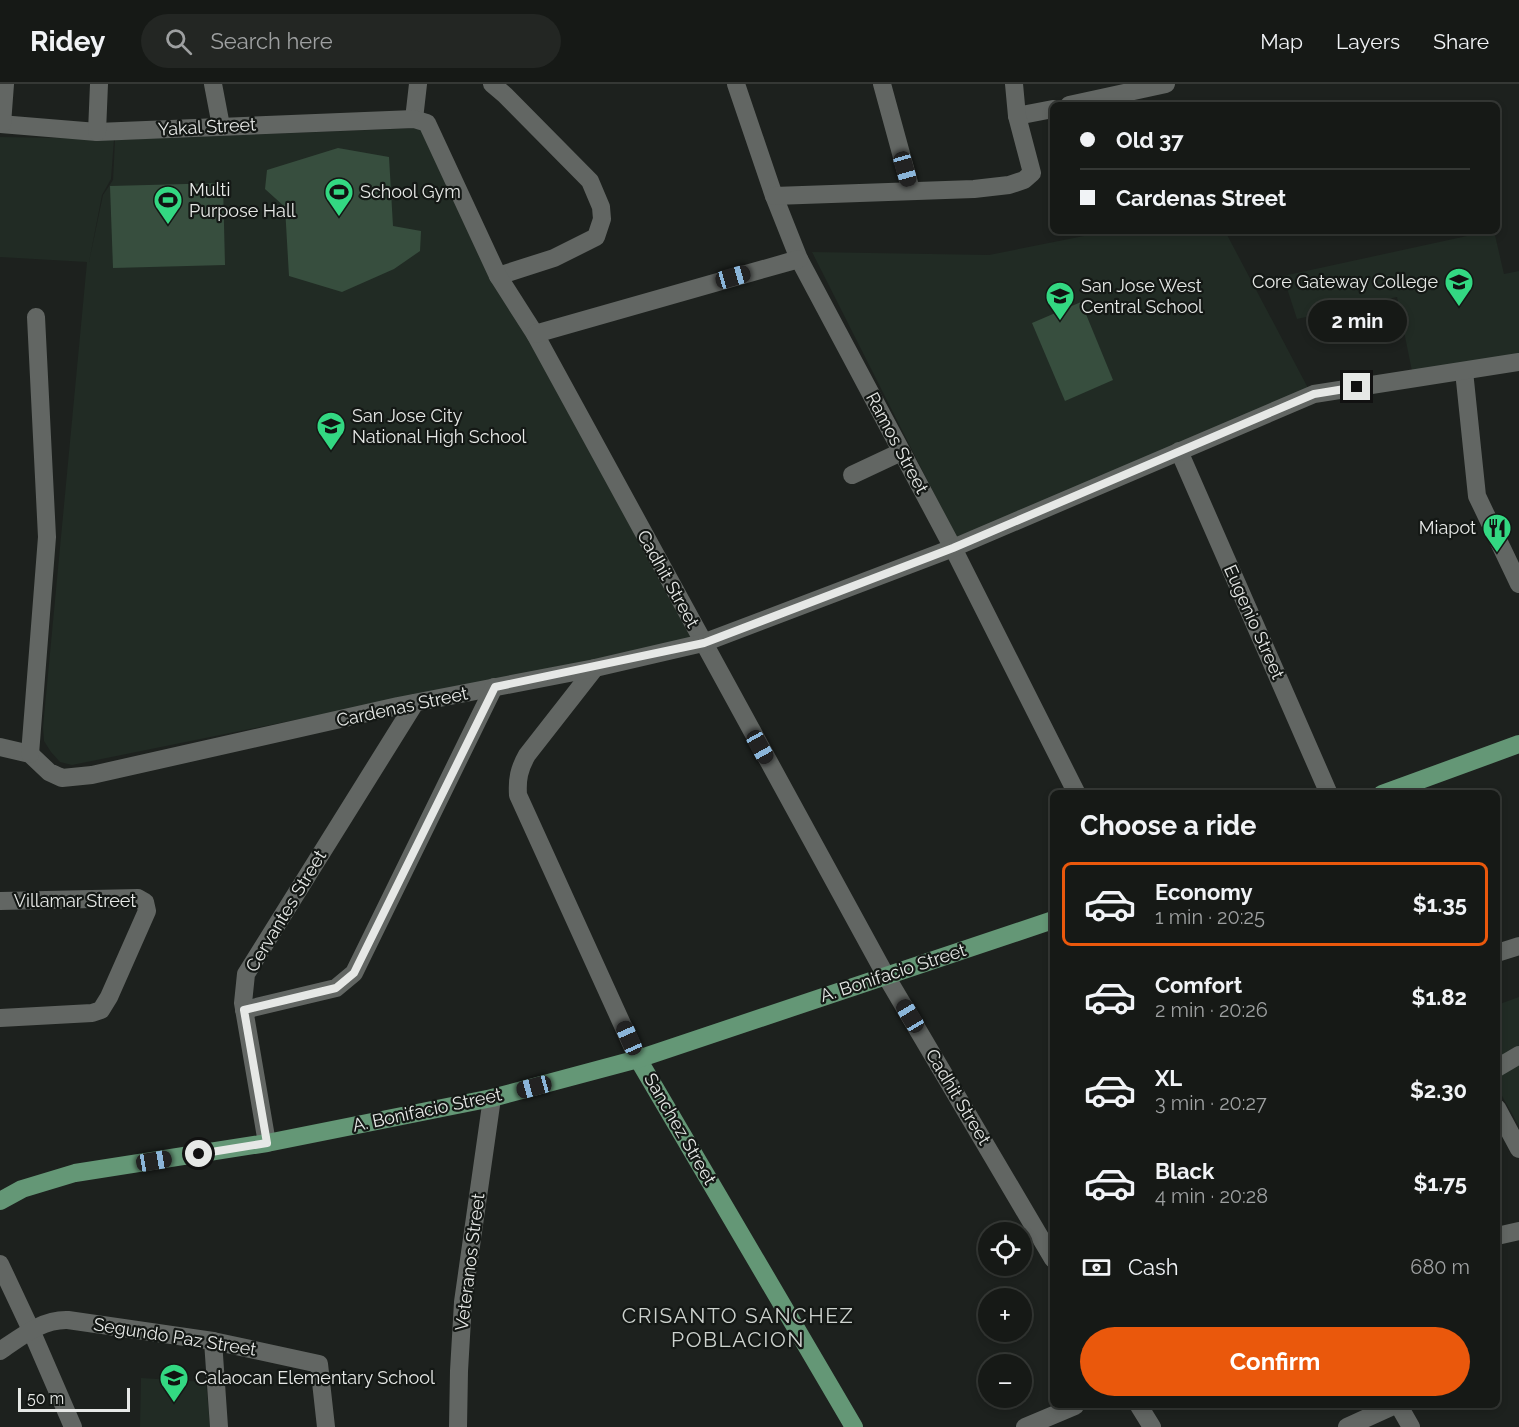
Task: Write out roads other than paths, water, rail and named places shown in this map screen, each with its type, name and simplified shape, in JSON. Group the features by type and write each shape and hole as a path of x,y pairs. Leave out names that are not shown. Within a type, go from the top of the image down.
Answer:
{"main road":[{"path":"1393,790 1519,744"},
{"name":"A. Bonifacio Street","path":"0,1201 22,1189 75,1173 267,1143 492,1098 638,1059 1050,921"},
{"name":"Sanchez Street","path":"638,1059 854,1427"}],"street":[{"path":"1,124 5,84"},
{"path":"97,132 99,84"},
{"path":"213,84 220,126"},
{"path":"414,119 418,84"},
{"path":"492,84 590,181 601,207 602,219 596,237 554,258 498,276"},
{"name":"Ramos Street","path":"736,84 774,196 799,259 953,548 1075,790"},
{"path":"882,84 911,190"},
{"path":"774,196 974,189 1010,185 1024,180 1032,173 1017,116 1014,84"},
{"path":"1084,102 1166,84"},
{"path":"1017,116 1050,110"},
{"name":"Yakal Street","path":"1,124 97,132 414,119"},
{"name":"Cadhit Street","path":"414,119 427,123 430,127 498,276 535,334 886,976 1050,1254"},
{"path":"535,334 799,259"},
{"path":"0,747 30,754 47,537 36,317"},
{"name":"Cardenas Street","path":"30,754 49,772 62,778 92,775 415,703 595,668 704,643 953,548 1314,394 1519,362"},
{"path":"1464,371 1477,496 1519,584"},
{"name":"Eugenio Street","path":"1179,451 1327,790"},
{"path":"852,475 901,452"},
{"name":"Sanchez Street","path":"595,668 524,761 517,780 518,795 638,1059"},
{"path":"244,1010 336,988 354,973 495,687"},
{"name":"Cervantes Street","path":"267,1143 244,1010 246,974 415,703"},
{"name":"Villamar Street","path":"0,901 136,898 144,901 147,908 147,913 101,1010 92,1013 0,1018"},
{"path":"1500,952 1519,946"},
{"path":"1500,1066 1519,1055"},
{"name":"Veteranos Street","path":"458,1427 463,1302 492,1098"},
{"path":"1500,1114 1519,1149"},
{"path":"1500,1235 1519,1231"},
{"path":"0,1264 73,1427"},
{"name":"Segundo Paz Street","path":"0,1351 31,1330 54,1320 68,1320 213,1341 319,1364 326,1427"},
{"path":"213,1341 219,1427"},
{"path":"1025,1427 1070,1408"},
{"path":"1141,1408 1152,1427"},
{"path":"1347,1427 1389,1408"},
{"path":"1400,1408 1411,1427"}],"place":[{"name":"School Gym","path":"339,218"},
{"name":"Multi Purpose Hall","path":"168,226"},
{"name":"Core Gateway College","path":"1459,308"},
{"name":"San Jose West Central School","path":"1060,322"},
{"name":"San Jose City National High School","path":"331,452"},
{"name":"Miapot","path":"1497,554"},
{"name":"Calaocan Elementary School","path":"174,1404"}],"district":[{"name":"CRISANTO SANCHEZ POBLACION","path":"738,1328"}]}
